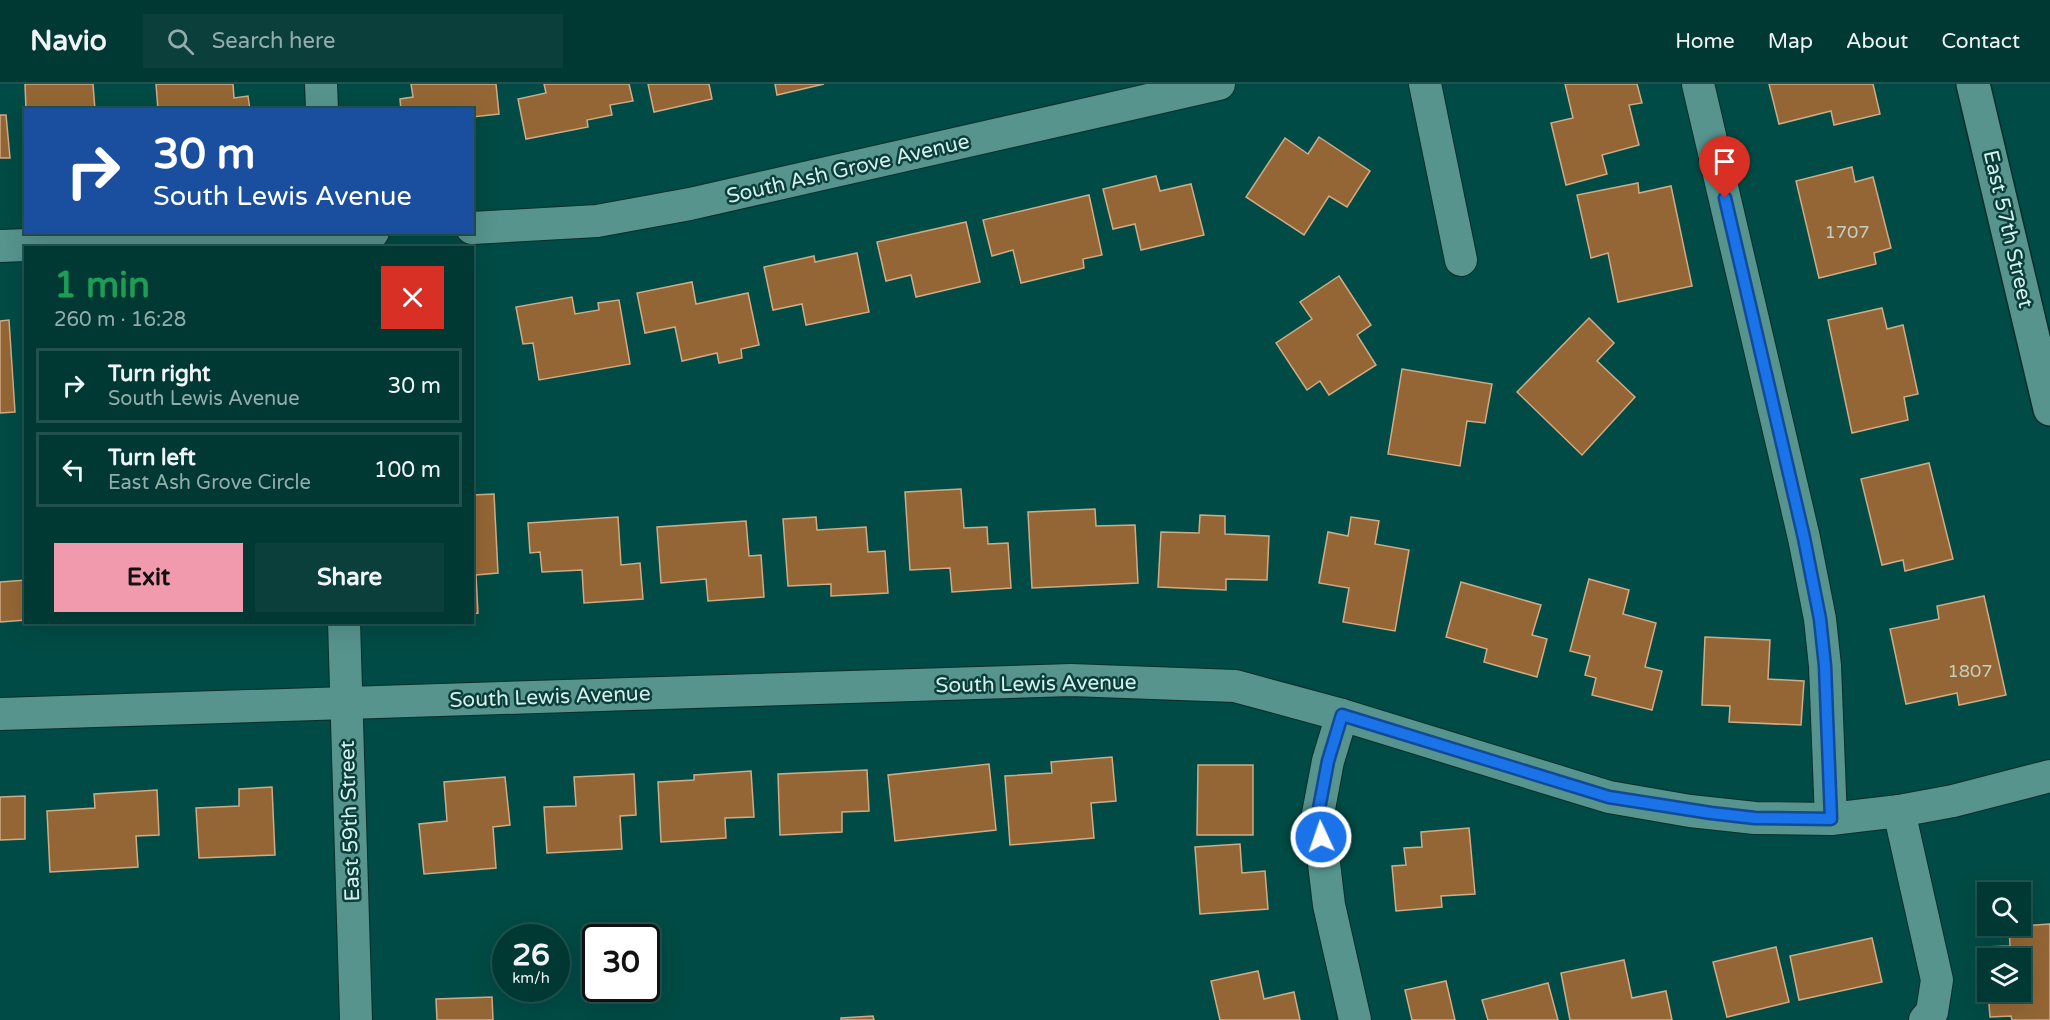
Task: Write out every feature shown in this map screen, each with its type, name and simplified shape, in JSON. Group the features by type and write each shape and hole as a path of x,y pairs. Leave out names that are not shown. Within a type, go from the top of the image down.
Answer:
{"main road":[{"name":"East 57th Street","path":"1973,84 2041,332 2050,409"}],"street":[{"path":"321,84 322,108"},
{"name":"South Ash Grove Avenue","path":"474,228 597,221 690,204 1220,84"},
{"path":"1425,84 1461,260"},
{"path":"1698,84 1804,538 1820,619 1825,666 1831,819"},
{"path":"0,246 328,238 357,234"},
{"name":"East 59th Street","path":"344,624 356,1020"},
{"name":"South Lewis Avenue","path":"0,714 1071,680 1234,686 1342,715 1609,797 1690,811 1744,817 1831,819 1899,811 1953,801 2050,776"},
{"path":"1342,715 1328,761 1318,814 1329,905 1355,1020"},
{"path":"1899,811 1937,980 1932,1012 1925,1020"}],"building":[{"path":"25,84 93,84 95,108 26,108"},
{"path":"156,84 233,84 234,98 248,96 250,108 158,108"},
{"path":"411,84 496,84 499,114 474,117 474,108 401,108 400,99 413,97"},
{"path":"544,84 629,84 633,101 610,105 612,115 587,120 588,127 526,139 518,99 546,93"},
{"path":"648,84 709,84 712,99 654,112"},
{"path":"775,84 824,84 777,95"},
{"path":"1565,84 1637,84 1642,103 1629,105 1639,145 1602,155 1607,174 1566,185 1551,123 1573,118"},
{"path":"1769,84 1873,84 1880,114 1834,125 1831,111 1779,124"},
{"path":"0,115 6,115 10,158 0,158"},
{"path":"1319,137 1370,171 1347,207 1329,196 1304,235 1246,197 1285,138 1308,154"},
{"path":"1852,167 1855,182 1873,177 1891,248 1874,253 1876,264 1819,278 1796,181"},
{"path":"1156,176 1160,191 1191,184 1204,235 1141,250 1135,224 1113,229 1103,189"},
{"path":"1638,183 1639,193 1671,186 1692,286 1618,302 1608,253 1591,258 1577,195"},
{"path":"1089,195 1102,255 1083,259 1084,268 1021,283 1013,250 992,256 983,220"},
{"path":"966,222 980,282 916,297 911,275 886,281 877,242"},
{"path":"857,253 869,312 806,325 802,304 773,310 764,267 814,256 815,262"},
{"path":"1339,276 1371,325 1357,335 1376,365 1329,395 1320,381 1307,390 1276,343 1312,319 1300,302"},
{"path":"692,282 696,304 748,293 759,345 741,349 742,358 719,363 717,353 682,361 675,327 645,333 637,293"},
{"path":"572,297 575,314 599,310 598,303 619,300 630,364 539,380 533,343 523,344 516,307"},
{"path":"1882,308 1887,329 1903,325 1918,394 1904,397 1908,420 1852,433 1828,320"},
{"path":"1589,318 1614,343 1597,361 1635,397 1582,455 1517,392"},
{"path":"9,320 15,412 0,413 0,321"},
{"path":"1402,369 1492,384 1485,423 1467,421 1460,466 1388,454"},
{"path":"1929,463 1953,559 1905,571 1903,560 1882,565 1861,479"},
{"path":"961,489 964,528 987,527 988,544 1008,543 1011,588 952,592 950,568 910,570 905,492"},
{"path":"494,494 498,573 476,575 478,613 474,614 474,495"},
{"path":"1095,509 1096,526 1135,525 1138,583 1032,588 1028,512"},
{"path":"1200,515 1225,516 1225,534 1269,536 1267,580 1226,579 1226,590 1158,587 1161,532 1199,533"},
{"path":"618,517 621,565 640,563 643,599 584,603 582,570 542,572 540,552 530,553 528,523"},
{"path":"816,517 817,530 866,527 868,552 885,551 888,593 831,596 831,584 788,586 783,519"},
{"path":"1351,517 1379,521 1375,544 1409,550 1395,631 1343,622 1349,588 1319,583 1328,532 1348,536"},
{"path":"746,521 749,556 761,555 764,597 708,601 706,579 661,583 657,527"},
{"path":"1589,579 1629,590 1623,614 1656,623 1645,667 1662,671 1652,710 1592,695 1596,678 1585,675 1590,656 1570,651"},
{"path":"24,580 24,620 0,622 0,582"},
{"path":"1461,582 1541,605 1532,635 1547,639 1537,677 1484,662 1487,649 1446,637"},
{"path":"1984,596 2006,695 1959,705 1957,693 1906,704 1890,629 1939,619 1937,606"},
{"path":"1705,637 1770,640 1768,679 1804,681 1801,725 1729,722 1730,706 1702,705"},
{"path":"1112,757 1116,801 1091,803 1094,838 1010,845 1005,776 1052,773 1051,762"},
{"path":"989,764 996,830 895,841 888,775"},
{"path":"1198,765 1253,765 1253,835 1197,835"},
{"path":"867,770 869,811 842,812 842,832 780,835 778,774"},
{"path":"751,771 754,817 725,818 726,838 661,842 658,782 694,780 694,775"},
{"path":"634,774 636,815 620,816 622,849 547,853 544,807 576,806 574,777"},
{"path":"505,777 510,825 493,827 496,868 424,874 419,824 447,821 444,782"},
{"path":"272,787 275,855 199,858 196,808 239,806 239,789"},
{"path":"157,790 159,835 136,836 138,867 50,872 47,811 95,808 94,794"},
{"path":"25,796 25,839 0,840 0,797"},
{"path":"1469,828 1475,894 1441,896 1442,907 1396,911 1392,866 1406,865 1404,848 1422,847 1421,832"},
{"path":"1240,844 1242,873 1265,871 1268,909 1200,914 1195,847"},
{"path":"2050,924 2050,1020 2012,1020 2011,1016 1990,1017 1989,1002 2031,1002 2031,948 1985,947 2010,946 2009,936 2031,936 2031,925"},
{"path":"1872,938 1882,982 1799,1000 1790,956"},
{"path":"1776,947 1789,1002 1727,1017 1713,962"},
{"path":"1624,960 1632,998 1666,991 1672,1020 1570,1020 1561,973"},
{"path":"1258,971 1264,999 1294,992 1300,1020 1220,1020 1211,981"},
{"path":"1446,981 1455,1020 1412,1020 1405,990"},
{"path":"1548,983 1558,1020 1488,1020 1482,1000"},
{"path":"492,997 493,1020 437,1020 436,999"},
{"path":"873,1016 874,1020 841,1020 841,1018"}],"route":[{"path":"1321,837 1318,814 1328,761 1342,715 1609,797 1690,811 1755,818 1831,819 1825,666 1820,619 1804,538 1725,198"}]}
